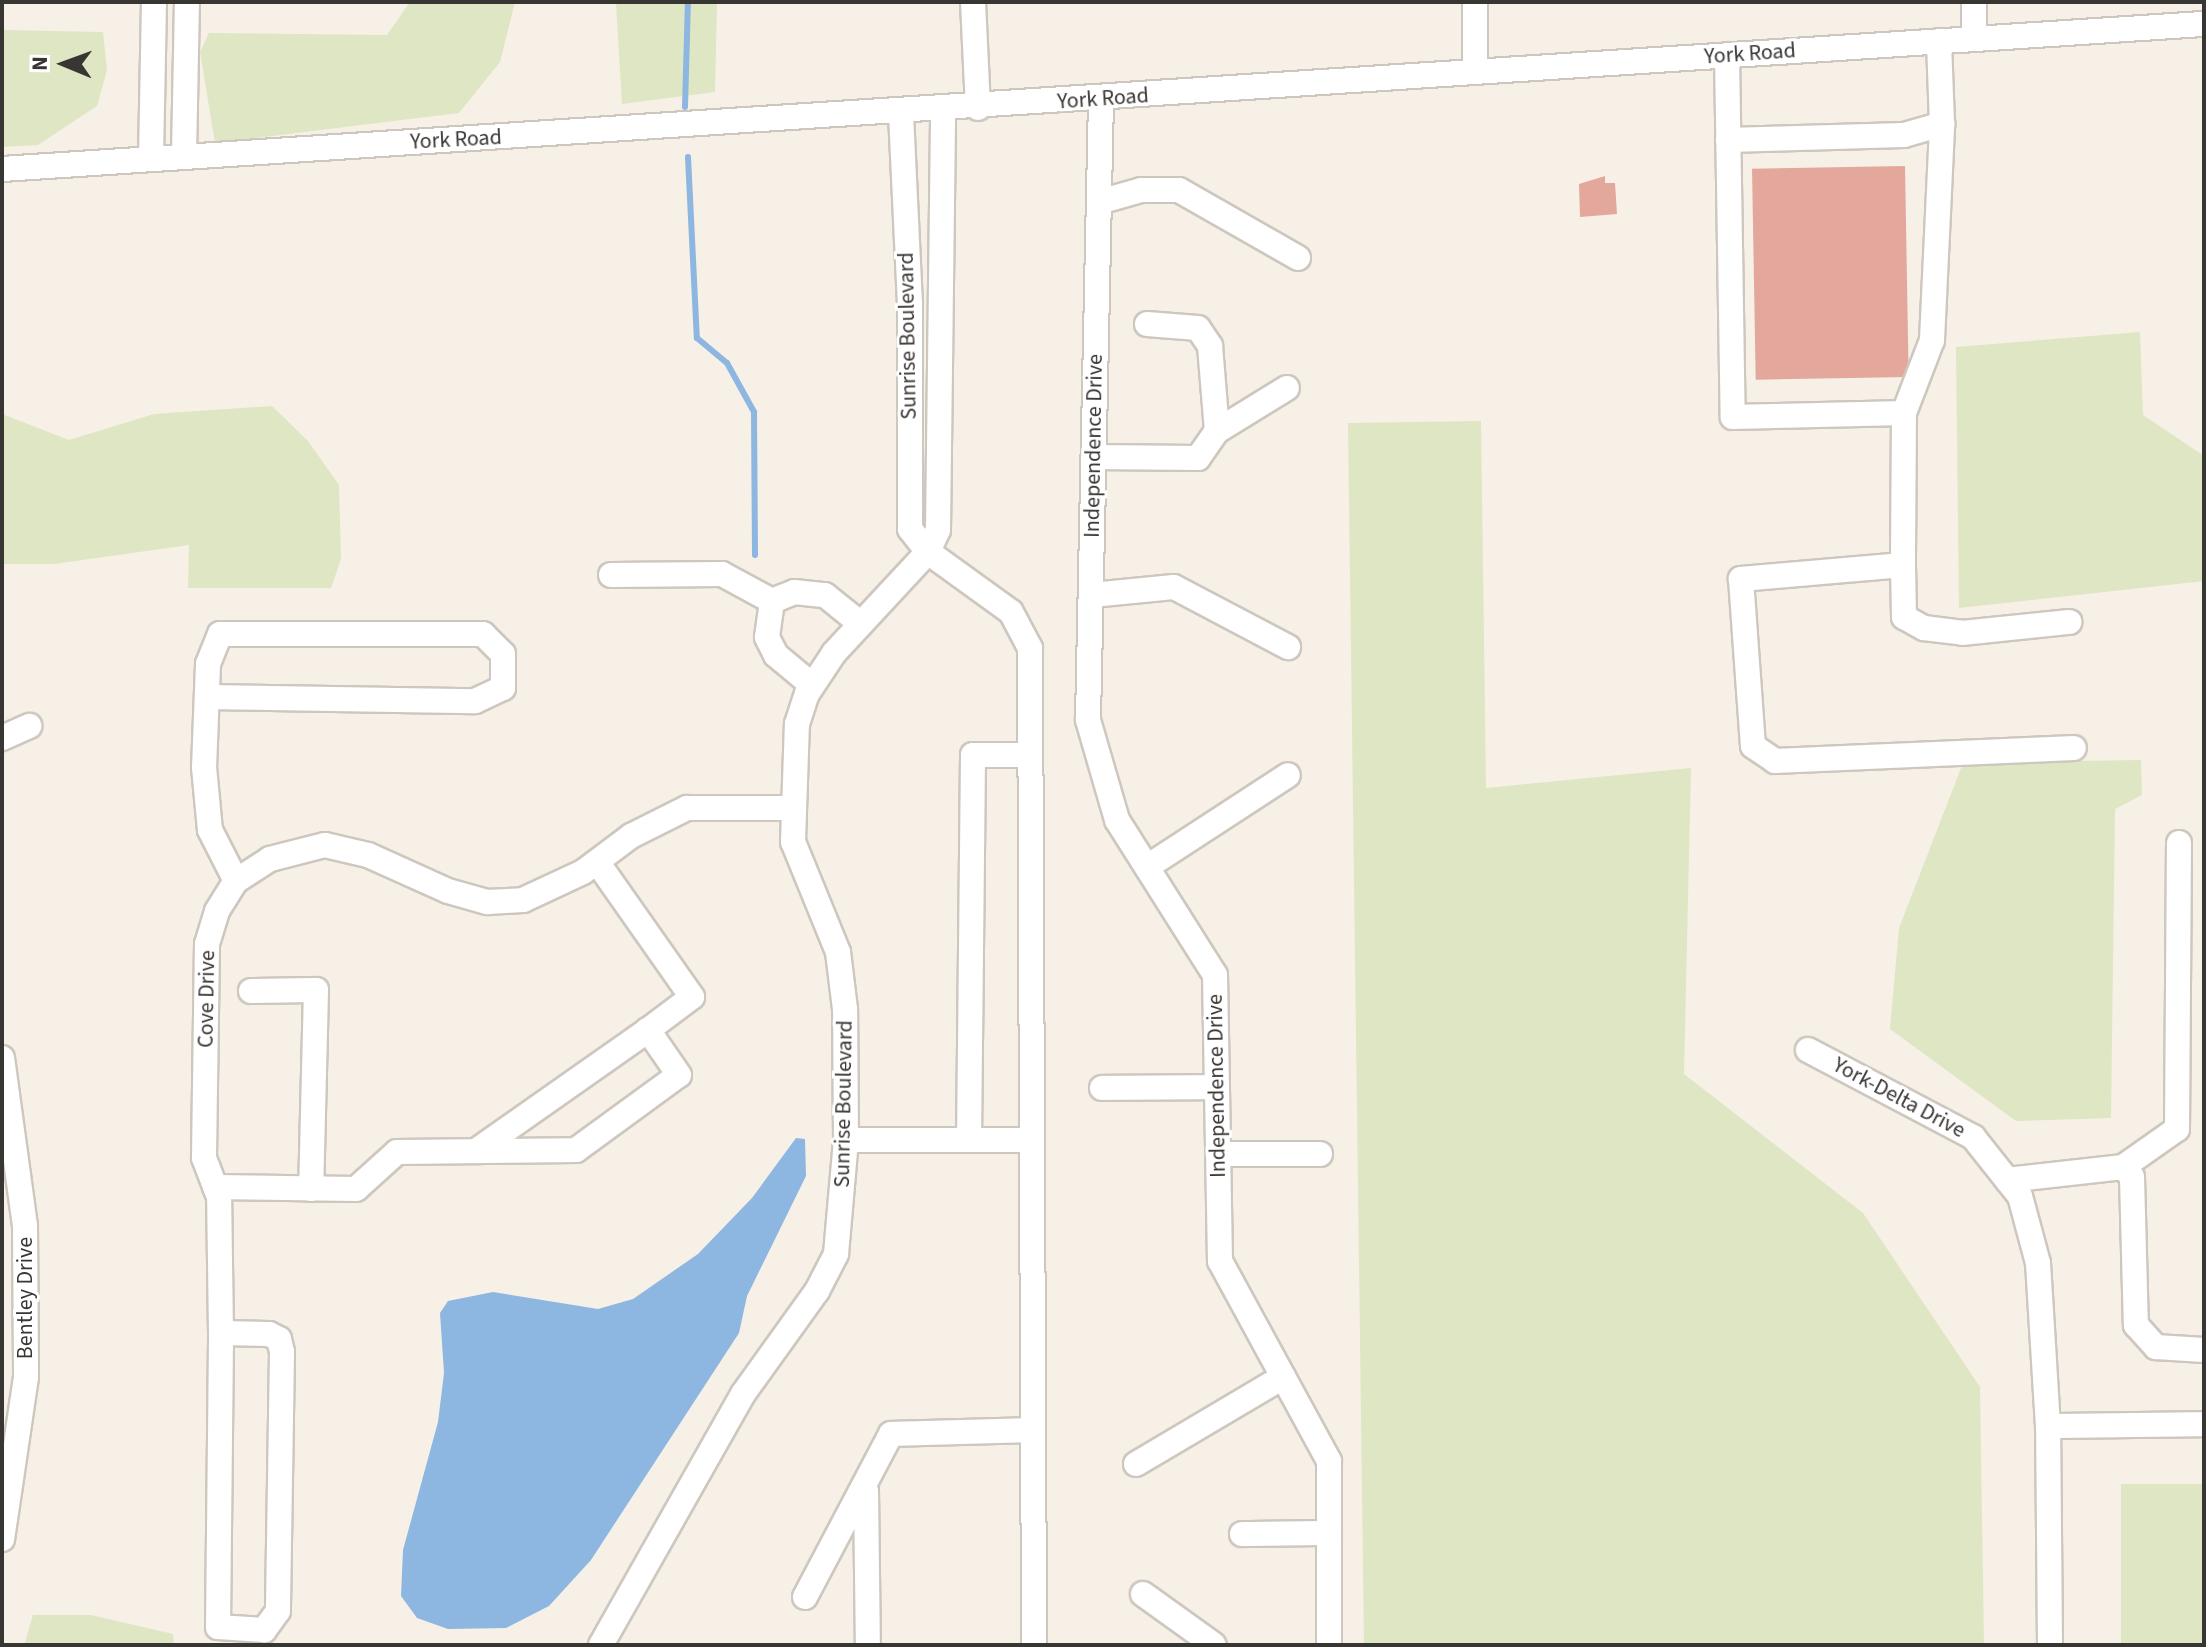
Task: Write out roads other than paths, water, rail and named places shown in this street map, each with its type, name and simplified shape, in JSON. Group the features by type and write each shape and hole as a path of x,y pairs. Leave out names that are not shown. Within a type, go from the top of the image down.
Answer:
{"street":[{"path":"151,158 154,2"},
{"path":"184,156 187,2"},
{"path":"973,2 978,108"},
{"path":"1475,2 1475,72"},
{"path":"1974,2 1974,39"},
{"name":"York Road","path":"2,169 901,114 1974,39 2200,17"},
{"path":"1939,41 1942,124 1932,340 1904,413 1904,617 1924,628 1962,633 2069,622"},
{"path":"1727,55 1733,417 1904,413"},
{"name":"Independence Drive","path":"1101,99 1088,720 1117,820 1215,975 1220,1261 1329,1461 1329,1645"},
{"name":"Sunrise Boulevard","path":"601,1645 743,1394 817,1291 836,1254 846,1140 838,952 800,865 793,808 797,724 812,685 861,624 928,552 942,514 943,111"},
{"name":"Sunrise Boulevard","path":"901,114 910,304 910,529 928,552 1011,612 1030,648 1029,1140 1034,1645"},
{"path":"1728,140 1904,135 1942,124"},
{"path":"1099,202 1141,190 1179,190 1298,258"},
{"path":"1147,324 1198,328 1210,346 1217,431"},
{"path":"1094,457 1198,458 1217,431 1287,388"},
{"path":"1903,565 1741,579 1753,746 1775,761 2074,748"},
{"path":"611,575 722,574 772,601"},
{"path":"1092,595 1174,587 1288,647"},
{"path":"772,601 794,592 825,595 861,624"},
{"path":"772,601 767,637 776,655 812,685"},
{"path":"207,697 475,701 503,688 503,654 483,634 220,634 208,664 204,767 210,830 236,881 270,859 325,845 368,855 448,891 487,902 523,900 597,862 687,808 793,808"},
{"path":"2,738 29,726"},
{"path":"969,1140 973,755 1030,755"},
{"path":"1147,867 1288,775"},
{"path":"2007,1180 2123,1167 2177,1129 2179,843"},
{"path":"476,1151 692,997 597,862"},
{"name":"Cove Drive","path":"221,1333 269,1334 279,1339 282,1352 278,1611 264,1630 218,1627 221,1333 215,1187 204,1158 207,944 236,881"},
{"path":"251,991 316,990 311,1189"},
{"path":"215,1187 356,1189 397,1152 576,1150 679,1075 648,1030"},
{"name":"York-Delta Drive","path":"1808,1050 1973,1137 2020,1196 2038,1263 2048,1426 2050,1645"},
{"name":"Bentley Drive","path":"2,1058 25,1226 26,1377 2,1539"},
{"path":"1102,1088 1217,1087"},
{"path":"846,1140 1029,1140"},
{"path":"1218,1154 1320,1154"},
{"path":"2123,1167 2132,1177 2136,1325 2156,1347 2204,1350"},
{"path":"1136,1464 1283,1377"},
{"path":"2048,1426 2204,1424"},
{"path":"805,1597 891,1434 1032,1430"},
{"path":"866,1486 868,1645"},
{"path":"1242,1534 1329,1533"},
{"path":"1143,1594 1214,1645"}],"water":[{"path":"796,1138 805,1139 806,1176 747,1296 739,1333 591,1560 549,1606 506,1628 448,1629 417,1618 401,1596 403,1550 438,1422 444,1373 440,1313 448,1301 493,1292 598,1309 633,1299 698,1254 752,1198"}],"waterway":[{"path":"685,107 688,2"},
{"path":"688,157 697,338 727,363 754,412 755,555"}]}
